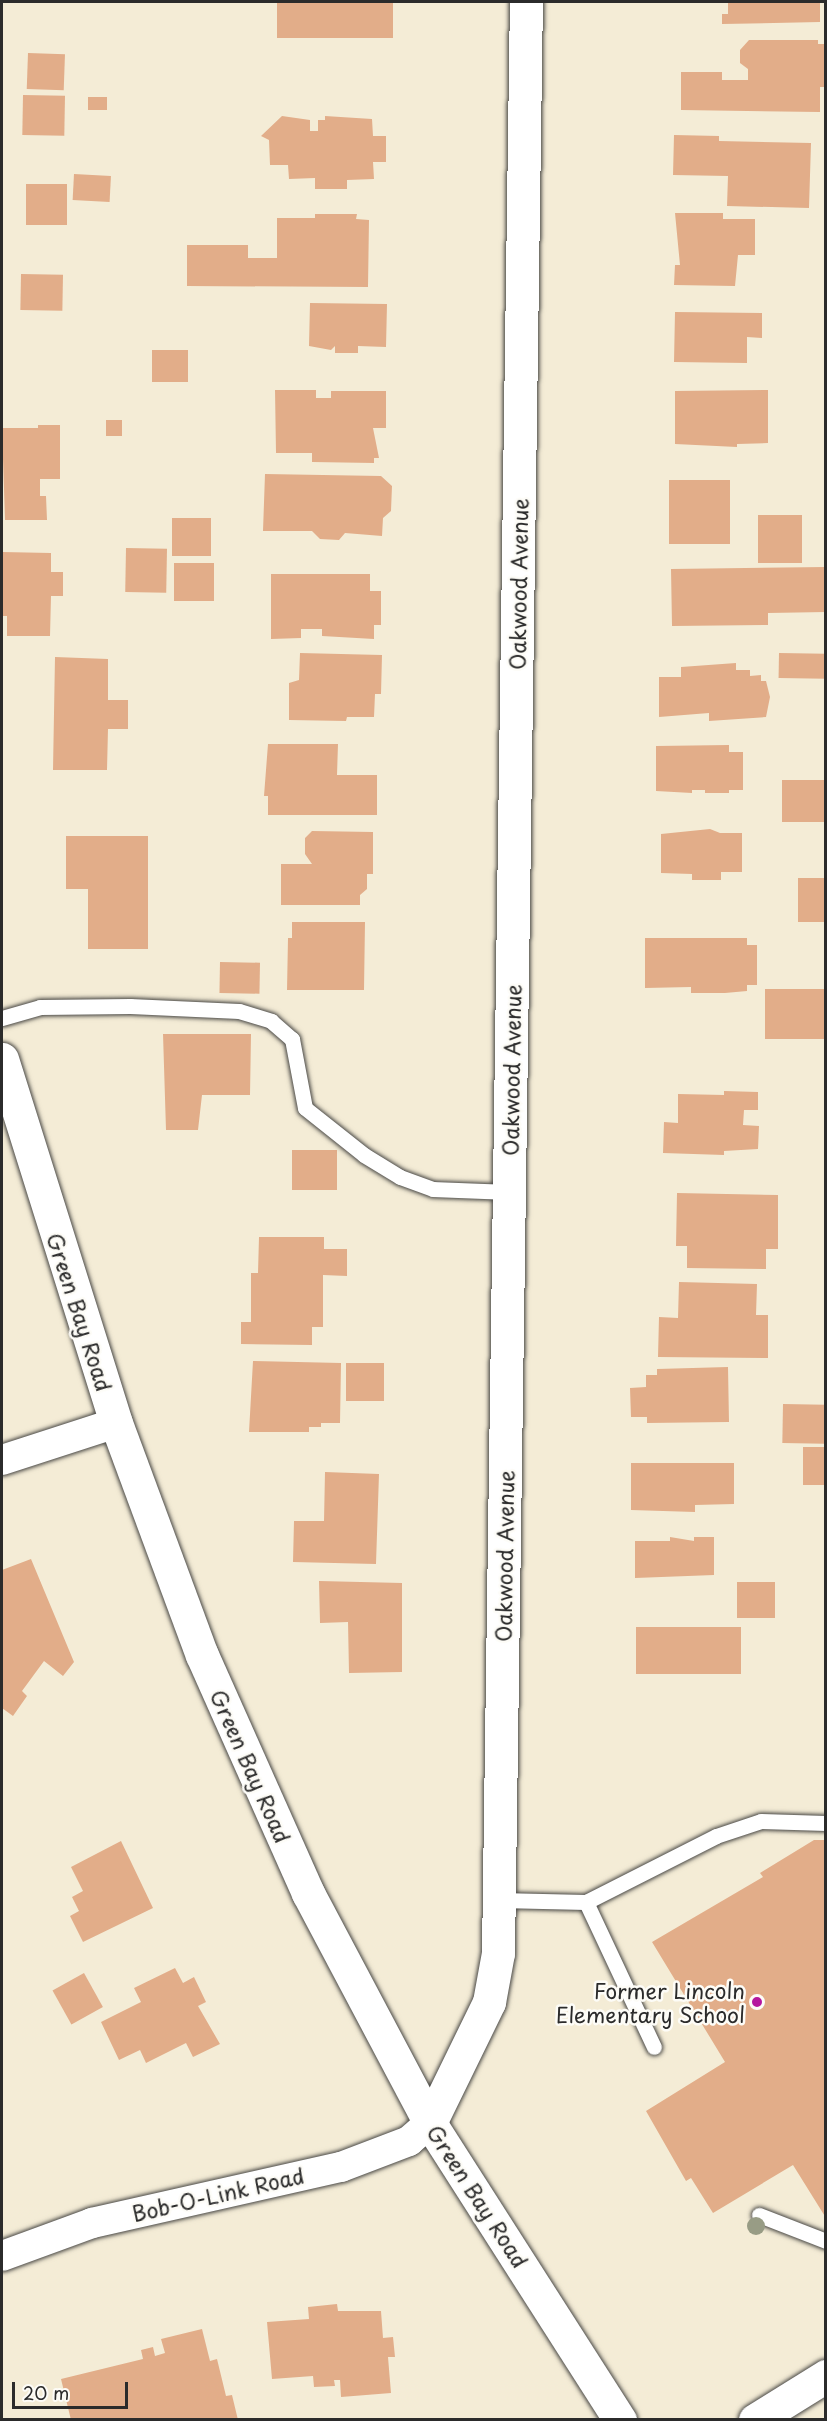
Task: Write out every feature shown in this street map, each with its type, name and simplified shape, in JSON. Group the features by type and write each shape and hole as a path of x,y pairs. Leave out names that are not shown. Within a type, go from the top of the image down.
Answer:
{"street":[{"name":"Oakwood Avenue","path":"430,2123 489,2002 498,1953 526,2"},
{"name":"Green Bay Road","path":"2,1059 116,1423 202,1655 308,1893 430,2123 620,2420"},
{"path":"2,1461 116,1423"},
{"name":"Bob-O-Link Road","path":"2,2256 92,2223 341,2167 409,2141 430,2123"},
{"path":"755,2420 825,2376"}],"lane":[{"path":"2,1018 40,1007 130,1006 239,1011 271,1021 292,1040 305,1108 364,1155 400,1177 433,1189 509,1192"},
{"path":"499,1900 586,1902 716,1836 761,1821 825,1823"},
{"path":"586,1902 654,2047"},
{"path":"759,2215 825,2241"}],"building":[{"path":"277,2 393,2 393,38 277,38"},
{"path":"728,2 820,2 820,22 722,24 722,14 728,14"},
{"path":"749,40 818,40 818,44 826,44 826,87 820,87 820,112 681,110 681,72 722,72 722,80 748,80 748,69 740,63 740,50"},
{"path":"28,53 65,54 64,90 27,89"},
{"path":"23,95 65,96 64,136 22,135"},
{"path":"88,97 107,97 107,110 88,110"},
{"path":"282,116 310,120 310,131 318,131 318,120 325,120 325,116 372,119 373,136 386,136 386,162 373,162 374,179 347,180 347,189 315,189 315,178 289,179 288,165 270,165 269,140 261,136"},
{"path":"674,135 719,136 719,141 811,143 809,208 727,206 728,176 673,175"},
{"path":"74,174 111,176 110,202 73,200"},
{"path":"26,184 67,184 67,225 26,225"},
{"path":"675,213 723,213 723,219 755,219 755,255 738,255 735,286 674,285 675,265 680,265"},
{"path":"315,214 357,214 356,219 369,220 368,287 187,286 187,245 248,245 248,258 277,258 277,218 315,218"},
{"path":"21,274 63,275 62,311 20,310"},
{"path":"310,303 387,304 386,347 358,346 358,353 335,353 335,346 331,350 309,346"},
{"path":"675,312 762,313 762,338 747,337 747,363 674,362"},
{"path":"152,350 188,350 188,382 152,382"},
{"path":"275,390 316,390 316,398 331,398 331,391 386,391 386,428 373,428 379,458 374,458 374,463 312,462 312,453 276,453"},
{"path":"768,390 768,443 737,444 737,447 675,444 675,391"},
{"path":"106,420 122,420 122,436 106,436"},
{"path":"38,425 60,425 60,479 40,479 40,496 46,496 47,520 5,520 2,428 38,428"},
{"path":"265,474 381,476 392,486 391,511 383,518 382,536 345,533 339,540 320,539 312,531 263,531"},
{"path":"669,480 730,480 730,544 669,544"},
{"path":"758,515 802,515 802,563 758,563"},
{"path":"172,518 211,518 211,556 172,556"},
{"path":"126,548 167,549 166,593 125,592"},
{"path":"2,552 51,553 51,572 63,572 63,596 51,596 50,636 7,636 7,616 2,616"},
{"path":"174,563 214,563 214,601 174,601"},
{"path":"826,567 826,612 768,613 768,625 672,626 671,569"},
{"path":"271,574 370,574 370,591 381,591 381,625 374,625 374,639 322,636 322,629 301,629 301,638 271,639"},
{"path":"300,653 382,655 381,694 375,694 374,717 347,717 346,721 289,720 289,683 299,680"},
{"path":"779,653 826,654 826,679 779,678"},
{"path":"55,657 108,659 108,700 128,700 128,729 108,729 107,770 53,770"},
{"path":"736,663 736,670 750,670 750,676 761,675 761,681 766,681 770,697 766,717 709,721 709,713 659,717 659,677 681,677 681,667"},
{"path":"268,744 338,744 337,775 377,775 377,815 268,815 268,796 264,796"},
{"path":"729,745 729,752 743,752 743,790 729,790 729,793 705,793 705,790 692,790 692,793 656,791 656,746"},
{"path":"782,780 826,780 826,822 782,822"},
{"path":"710,829 720,833 742,833 742,872 721,872 721,880 692,880 692,874 661,873 661,834"},
{"path":"312,831 373,832 373,874 367,874 367,889 360,895 360,905 281,905 281,864 312,864 305,854 305,838"},
{"path":"66,836 148,836 148,949 88,949 88,889 66,889"},
{"path":"798,878 826,878 826,922 798,922"},
{"path":"292,922 365,922 364,990 287,990 288,938 292,938"},
{"path":"645,938 747,938 747,945 757,945 757,985 747,985 747,991 725,993 691,993 691,987 645,988"},
{"path":"220,962 260,963 259,994 219,993"},
{"path":"765,989 826,989 826,1039 765,1039"},
{"path":"163,1034 251,1034 250,1095 202,1095 198,1130 166,1130"},
{"path":"724,1091 758,1092 758,1110 744,1110 743,1125 759,1126 758,1149 724,1151 724,1155 663,1153 664,1122 678,1123 678,1094 724,1095"},
{"path":"292,1150 337,1150 337,1190 292,1190"},
{"path":"677,1193 778,1195 778,1249 766,1249 766,1269 687,1268 687,1246 676,1246"},
{"path":"259,1237 324,1237 324,1249 347,1249 347,1276 323,1275 323,1327 312,1327 312,1345 241,1344 241,1322 251,1322 251,1273 258,1273"},
{"path":"679,1282 757,1284 756,1315 768,1315 768,1358 658,1357 659,1317 678,1318"},
{"path":"253,1361 341,1363 340,1423 321,1423 321,1427 309,1427 309,1432 249,1432"},
{"path":"346,1363 384,1363 384,1401 346,1401"},
{"path":"728,1367 729,1422 647,1423 647,1417 631,1417 630,1388 646,1387 646,1375 657,1375 657,1369"},
{"path":"783,1404 825,1405 824,1444 782,1443"},
{"path":"803,1447 826,1447 826,1485 803,1485"},
{"path":"631,1463 734,1463 734,1504 695,1505 695,1512 631,1510"},
{"path":"325,1472 379,1474 376,1564 293,1562 294,1521 324,1521"},
{"path":"670,1537 694,1541 694,1537 714,1537 714,1575 635,1578 635,1541 670,1541"},
{"path":"31,1559 74,1662 63,1676 44,1661 22,1691 27,1696 13,1716 2,1708 2,1570"},
{"path":"319,1581 402,1583 402,1672 349,1673 348,1622 320,1623"},
{"path":"737,1582 775,1582 775,1618 737,1618"},
{"path":"636,1627 741,1627 741,1674 636,1674"},
{"name":"Former Lincoln Elementary School","path":"814,1840 826,1840 826,2218 793,2165 713,2213 691,2178 686,2181 646,2111 725,2062 652,1942 763,1877 760,1873"},
{"path":"121,1841 153,1908 83,1942 70,1916 79,1911 72,1897 83,1891 71,1867"},
{"path":"175,1968 183,1983 194,1977 206,2002 198,2006 220,2044 193,2057 186,2043 146,2063 140,2050 119,2060 101,2022 141,2002 134,1988"},
{"path":"84,1973 103,2007 71,2025 53,1990"},
{"path":"337,2304 338,2311 381,2311 383,2338 393,2337 395,2357 388,2357 391,2393 341,2397 340,2380 334,2380 335,2386 314,2387 313,2376 272,2379 267,2322 309,2319 308,2307"},
{"path":"202,2329 210,2361 217,2359 226,2396 232,2395 238,2420 71,2420 61,2379 143,2359 141,2350 153,2347 155,2356 165,2353 161,2339"}],"place":[{"name":"Former Lincoln Elementary School","path":"757,2002"}]}
